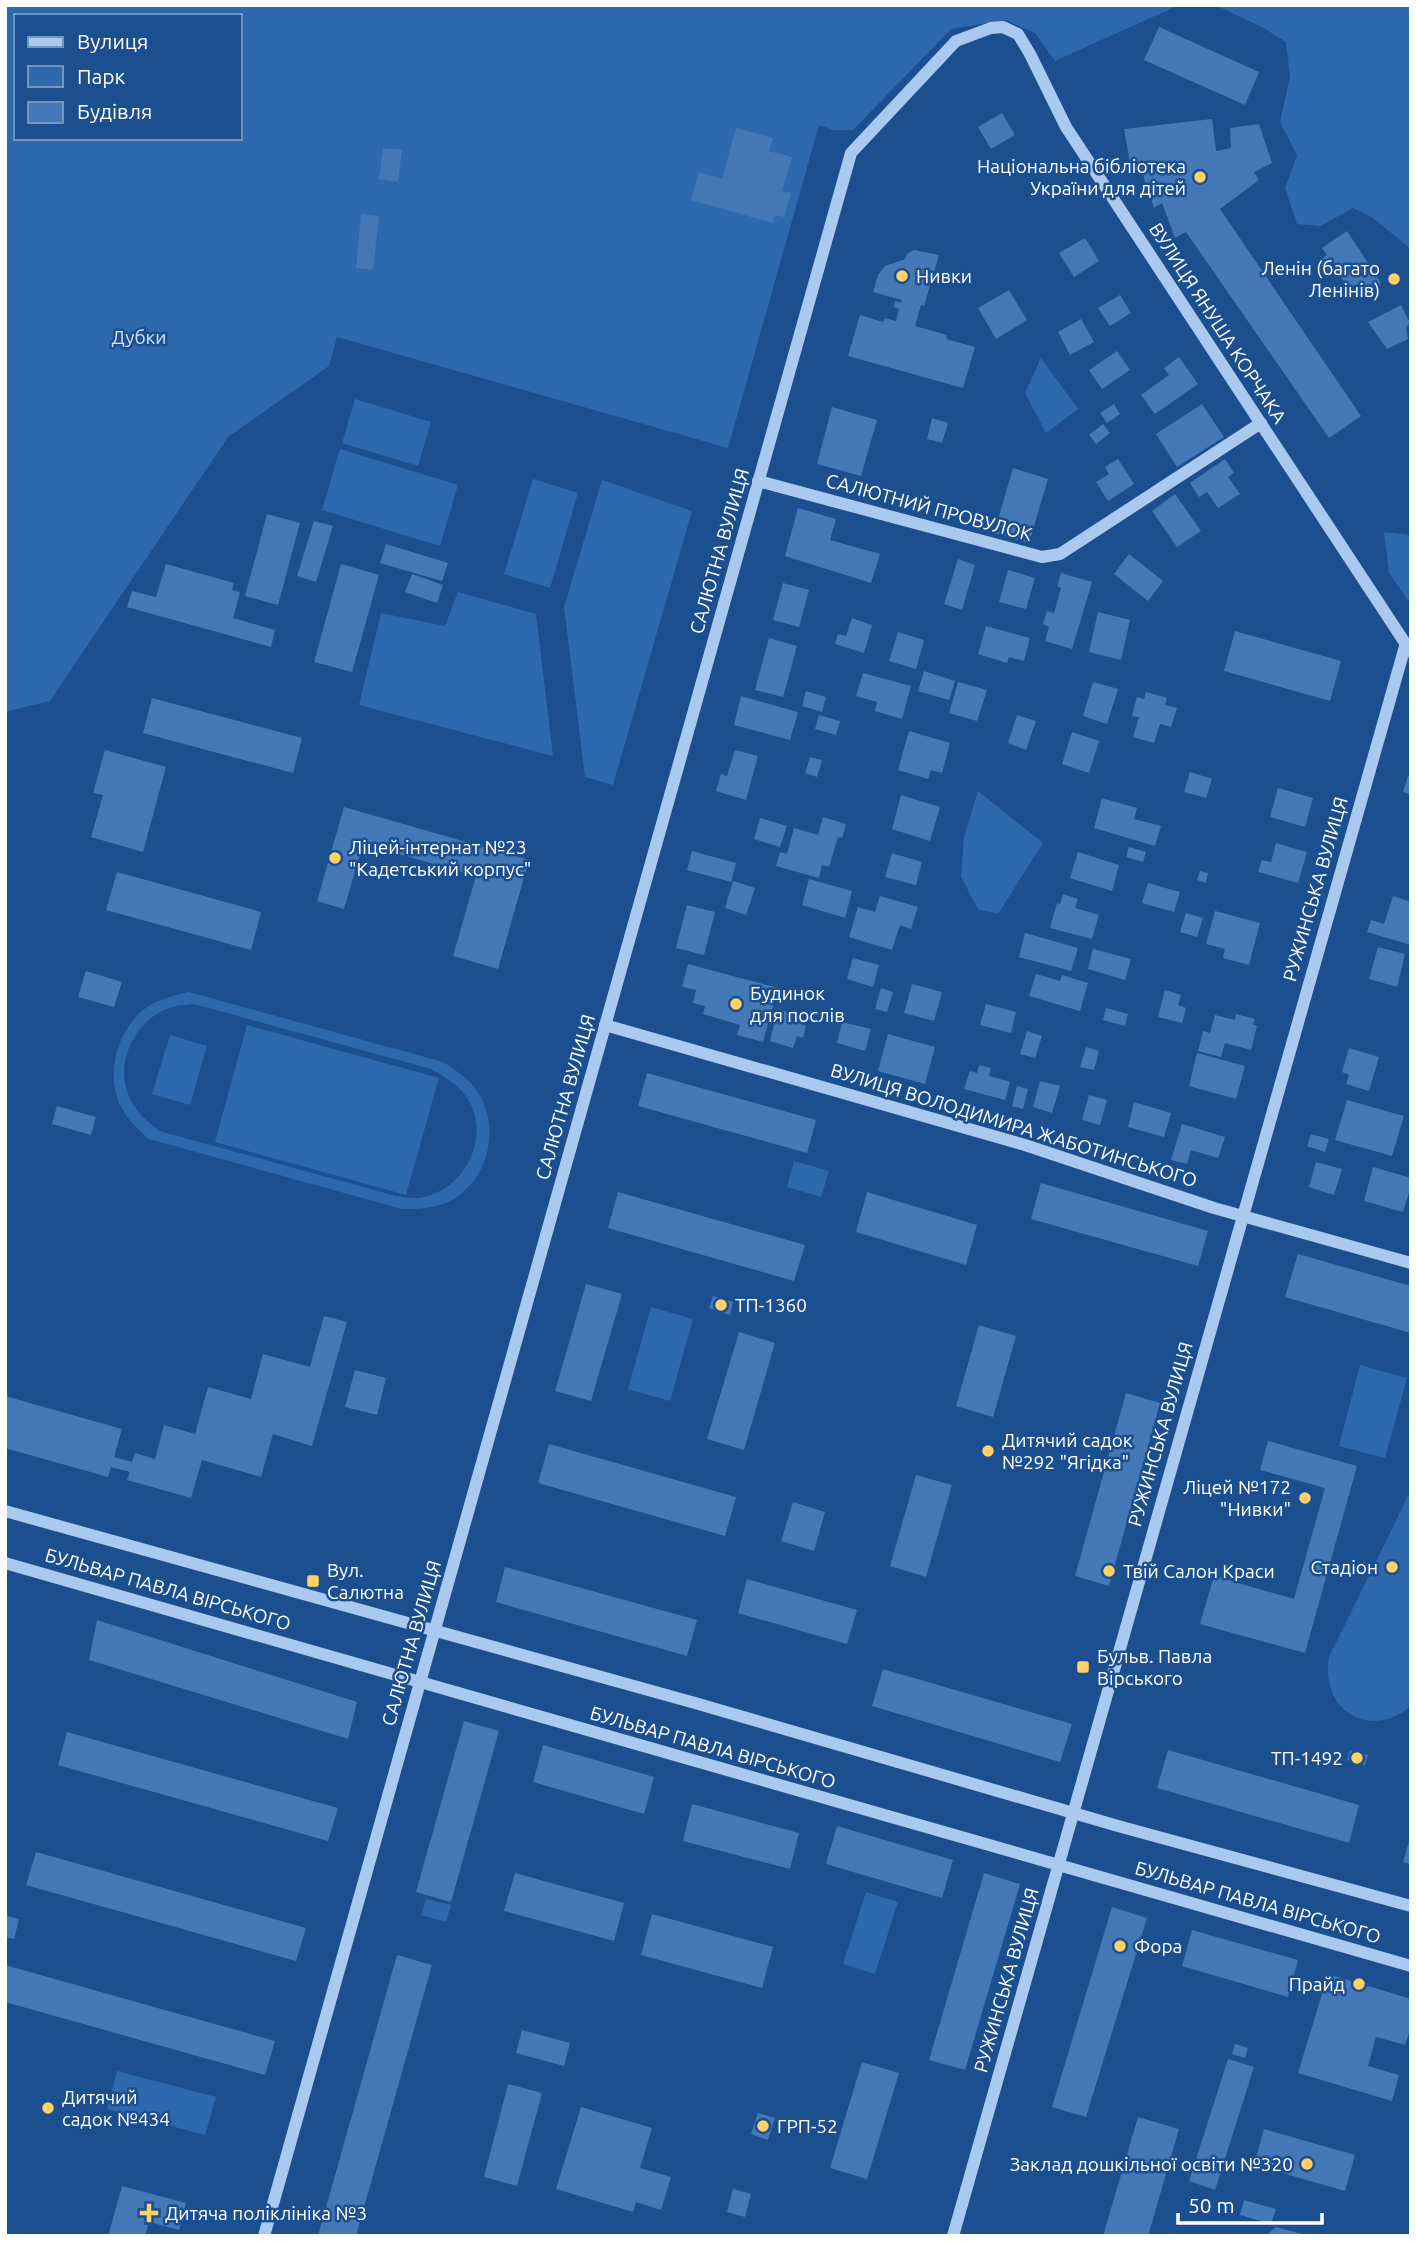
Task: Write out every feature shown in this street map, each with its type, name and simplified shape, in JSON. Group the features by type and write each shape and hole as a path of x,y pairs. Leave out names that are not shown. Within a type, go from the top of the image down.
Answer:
{"street":[{"name":"ВУЛИЦЯ ЯНУША КОРЧАКА","path":"991,28 1003,27 1018,34 1066,127 1409,645"},
{"name":"САЛЮТНА ВУЛИЦЯ","path":"264,2236 851,153 956,41 991,28"},
{"name":"САЛЮТНИЙ ПРОВУЛОК","path":"758,481 1042,557 1053,557 1261,423"},
{"name":"РУЖИНСЬКА ВУЛИЦЯ","path":"953,2236 1242,1216 1409,645"},
{"name":"ВУЛИЦЯ ВОЛОДИМИРА ЖАБОТИНСЬКОГО","path":"605,1025 1025,1145 1242,1216 1411,1263"},
{"name":"БУЛЬВАР ПАВЛА ВІРСЬКОГО","path":"5,1511 1411,1906"},
{"name":"БУЛЬВАР ПАВЛА ВІРСЬКОГО","path":"5,1563 1411,1966"}],"green space":[{"name":"Дубки","path":"5,5 1179,5 1055,61 1035,33 1006,20 951,29 853,130 833,130 819,125 728,448 337,337 329,366 228,437 50,701 5,712"},
{"path":"1215,5 1411,5 1411,249 1373,218 1353,208 1320,226 1297,224 1285,188 1297,155 1280,122 1290,77 1286,42 1262,27"},
{"path":"1041,358 1078,409 1046,433 1025,393"},
{"path":"355,399 431,422 418,466 342,443"},
{"path":"340,449 458,485 440,546 322,510"},
{"path":"533,479 578,493 550,588 504,574"},
{"path":"602,480 692,511 613,785 585,777 564,607"},
{"path":"1384,532 1411,535 1411,605 1389,573"},
{"path":"458,592 536,614 553,756 359,705 381,613 445,626"},
{"path":"978,791 1043,843 998,914 978,909 961,877 964,837"},
{"path":"189,992 448,1065 475,1089 486,1108 489,1123 487,1154 473,1181 463,1192 444,1204 402,1209 149,1139 131,1121 118,1100 114,1076 117,1051 127,1029 143,1010 159,1001","holes":["194,1004 431,1069 454,1083 465,1095 473,1110 475,1143 470,1159 449,1185 435,1194 418,1198 396,1196 159,1131 130,1099 124,1071 131,1044 147,1021 172,1007"]},
{"path":"247,1025 439,1078 406,1195 215,1142"},
{"path":"170,1035 207,1046 190,1105 152,1094"},
{"path":"794,1161 829,1171 821,1197 787,1187"},
{"path":"651,1307 693,1319 670,1401 628,1389"},
{"path":"1360,1365 1407,1378 1385,1458 1339,1446"},
{"name":"Стадіон","path":"1411,1490 1411,1706 1395,1716 1379,1721 1364,1720 1340,1705 1332,1692 1328,1676 1329,1657"},
{"path":"866,1892 898,1902 875,1974 843,1964"},
{"path":"426,1899 451,1905 446,1922 421,1915"},
{"path":"117,2071 216,2097 205,2135 107,2109"}],"building":[{"path":"1159,27 1259,72 1245,105 1144,60"},
{"path":"1002,113 1015,135 991,149 978,127"},
{"path":"1212,119 1216,151 1231,148 1230,128 1259,124 1272,163 1254,172 1259,180 1220,209 1361,416 1329,438 1186,232 1175,238 1162,203 1154,208 1142,172 1132,174 1124,129"},
{"path":"736,128 773,138 769,151 792,157 782,191 791,193 784,217 775,215 773,223 691,200 699,172 722,179"},
{"path":"383,148 402,150 398,182 379,179"},
{"path":"361,214 379,216 373,270 356,268"},
{"path":"1347,231 1381,283 1356,299 1337,271 1330,276 1319,261 1327,255 1322,248"},
{"path":"1085,238 1099,261 1074,277 1059,253"},
{"path":"914,250 939,255 924,306 921,305 915,326 975,347 963,388 848,356 860,315 883,322 885,318 896,321 899,309 894,307 895,301 901,303 902,300 873,292 878,275 885,266 905,259 907,254"},
{"path":"1009,290 1027,320 996,339 978,308"},
{"path":"1120,295 1131,313 1110,326 1098,308"},
{"path":"1401,305 1410,323 1406,327 1408,339 1387,349 1368,322"},
{"path":"1081,319 1094,342 1070,355 1058,332"},
{"path":"1117,351 1130,370 1102,389 1089,370"},
{"path":"1179,357 1198,384 1155,414 1141,395 1169,375 1164,368"},
{"path":"1114,404 1120,414 1107,423 1100,413"},
{"path":"1202,404 1224,437 1177,467 1156,434"},
{"path":"832,407 877,420 861,476 817,464"},
{"path":"932,418 948,423 942,443 927,439"},
{"path":"1103,424 1110,433 1096,444 1089,435"},
{"path":"1118,459 1134,484 1108,501 1096,482 1109,474 1105,467"},
{"path":"1225,459 1234,473 1228,477 1240,494 1218,508 1207,492 1199,497 1190,483"},
{"path":"1013,468 1048,479 1029,543 994,533"},
{"path":"1175,494 1201,531 1177,547 1152,511"},
{"path":"798,508 836,519 830,540 880,554 871,583 785,556"},
{"path":"267,514 300,523 278,605 245,596"},
{"path":"314,521 333,526 316,582 297,576"},
{"path":"386,544 448,563 442,581 380,563"},
{"path":"1129,554 1163,581 1148,601 1114,574"},
{"path":"958,559 975,565 962,610 944,604"},
{"path":"166,564 234,583 232,590 240,592 233,618 275,630 271,647 127,607 132,591 156,597"},
{"path":"341,564 379,575 352,672 314,662"},
{"path":"1008,570 1035,578 1026,609 999,602"},
{"path":"1061,573 1092,582 1072,649 1045,641 1049,627 1043,624 1047,611 1054,613 1061,588 1057,586"},
{"path":"412,574 443,585 437,603 405,592"},
{"path":"783,583 809,590 799,627 773,620"},
{"path":"1098,612 1130,620 1121,660 1089,652"},
{"path":"852,618 872,625 864,653 835,644 838,634 846,636"},
{"path":"986,626 1030,638 1024,661 1009,657 1007,663 978,654"},
{"path":"1235,631 1341,661 1330,701 1224,671"},
{"path":"898,632 924,640 916,669 889,661"},
{"path":"769,638 797,646 783,697 755,690"},
{"path":"924,671 955,681 949,700 918,691"},
{"path":"863,673 911,686 902,719 875,711 877,702 856,696"},
{"path":"958,682 987,690 977,721 949,713"},
{"path":"1093,682 1118,689 1107,724 1083,716"},
{"path":"806,691 826,697 822,712 802,706"},
{"path":"1146,692 1167,698 1165,705 1177,708 1171,727 1160,724 1154,743 1133,737 1139,717 1132,716 1137,697 1144,699"},
{"path":"741,696 798,712 790,740 734,725"},
{"path":"152,698 302,738 293,773 143,733"},
{"path":"819,715 840,721 836,735 815,729"},
{"path":"1017,715 1036,721 1026,750 1008,743"},
{"path":"909,731 950,743 942,773 931,770 928,779 898,770"},
{"path":"1072,732 1099,741 1089,773 1062,764"},
{"path":"105,750 166,767 143,852 91,837 103,795 93,793"},
{"path":"735,750 758,756 746,800 716,791 721,774 727,776"},
{"path":"810,757 822,760 817,777 805,773"},
{"path":"1190,772 1212,779 1206,798 1184,792"},
{"path":"1408,776 1411,777 1411,795 1403,792"},
{"path":"1278,788 1313,798 1305,827 1270,817"},
{"path":"901,795 940,807 930,841 892,829"},
{"path":"1102,798 1137,808 1134,819 1161,826 1155,846 1094,828"},
{"path":"344,807 529,860 498,969 453,956 476,876 363,844 344,909 317,901"},
{"path":"823,817 846,824 842,838 838,837 829,867 822,865 819,878 776,866 780,852 787,854 794,828 818,835"},
{"path":"760,818 787,826 780,847 754,839"},
{"path":"1276,843 1307,852 1298,883 1258,872 1262,860 1271,862"},
{"path":"1129,847 1146,852 1143,862 1126,857"},
{"path":"692,851 736,863 731,882 687,870"},
{"path":"1078,852 1119,865 1112,891 1070,878"},
{"path":"892,853 922,862 916,885 885,877"},
{"path":"1200,871 1208,873 1206,883 1197,880"},
{"path":"117,872 261,912 251,950 106,910"},
{"path":"809,879 852,891 845,918 802,905"},
{"path":"733,881 755,888 746,915 725,908"},
{"path":"1148,883 1180,892 1174,912 1142,903"},
{"path":"1063,894 1078,899 1075,908 1099,915 1092,939 1050,928 1057,903 1060,904"},
{"path":"880,896 918,907 911,929 900,925 892,950 849,937 858,907 875,912"},
{"path":"1393,896 1411,902 1411,945 1367,932 1371,920 1384,924"},
{"path":"687,905 715,912 704,955 676,948"},
{"path":"1215,911 1260,923 1249,965 1223,958 1225,949 1206,944"},
{"path":"1186,913 1203,918 1197,937 1180,932"},
{"path":"1025,933 1078,948 1071,971 1019,957"},
{"path":"1378,947 1405,954 1397,987 1369,979"},
{"path":"1093,949 1131,959 1125,980 1088,969"},
{"path":"853,958 879,965 873,987 847,979"},
{"name":"Будинок для послів","path":"688,964 778,988 763,1042 737,1035 740,1025 703,1014 705,1006 693,1003 696,990 682,987"},
{"path":"86,971 122,982 114,1007 78,997"},
{"path":"1036,974 1060,981 1062,975 1088,983 1080,1011 1029,996"},
{"path":"912,984 942,992 934,1021 904,1013"},
{"path":"881,988 893,992 887,1012 875,1009"},
{"path":"1165,990 1181,995 1178,1005 1186,1008 1182,1023 1158,1017"},
{"path":"986,1004 1016,1012 1011,1033 980,1025"},
{"path":"1106,1008 1128,1014 1125,1026 1103,1020"},
{"path":"778,1009 802,1016 800,1024 806,1026 803,1038 797,1036 793,1048 770,1041"},
{"path":"1236,1014 1255,1019 1253,1025 1257,1026 1251,1050 1225,1043 1221,1057 1198,1051 1203,1031 1210,1033 1215,1015 1235,1020"},
{"path":"842,1022 871,1029 865,1051 837,1043"},
{"path":"1027,1031 1042,1036 1035,1058 1020,1054"},
{"path":"888,1034 935,1047 925,1084 878,1071"},
{"path":"1086,1047 1099,1051 1094,1070 1080,1067"},
{"path":"1349,1048 1379,1057 1369,1091 1346,1084 1349,1075 1342,1072"},
{"path":"1197,1053 1245,1066 1236,1099 1189,1086"},
{"path":"979,1065 991,1068 989,1076 1010,1082 1005,1100 964,1089 970,1071 977,1073"},
{"path":"647,1073 816,1120 807,1153 638,1106"},
{"path":"1040,1081 1060,1086 1052,1113 1033,1107"},
{"path":"1017,1086 1028,1089 1023,1109 1012,1106"},
{"path":"1089,1095 1107,1100 1100,1125 1082,1120"},
{"path":"1347,1100 1404,1116 1392,1156 1335,1140"},
{"path":"1134,1102 1171,1113 1164,1137 1128,1127"},
{"path":"57,1106 96,1117 91,1135 52,1124"},
{"path":"1182,1124 1225,1137 1218,1158 1191,1150 1187,1164 1171,1160"},
{"path":"1311,1134 1329,1139 1325,1152 1307,1146"},
{"path":"1316,1162 1342,1169 1334,1195 1309,1187"},
{"path":"1373,1167 1411,1178 1403,1212 1364,1201"},
{"path":"1041,1183 1208,1231 1198,1266 1031,1219"},
{"path":"618,1192 805,1245 794,1281 608,1228"},
{"path":"867,1192 977,1225 966,1265 856,1232"},
{"path":"1298,1254 1411,1286 1411,1333 1285,1297"},
{"path":"586,1284 622,1294 591,1401 555,1391"},
{"name":"ТП-1360","path":"713,1296 733,1302 730,1315 709,1308"},
{"path":"324,1316 347,1322 312,1446 273,1434 261,1477 202,1460 191,1498 127,1480 130,1472 111,1467 108,1477 5,1448 5,1396 122,1429 114,1457 132,1462 135,1453 155,1459 164,1425 195,1434 208,1387 251,1399 263,1354 310,1367"},
{"path":"979,1325 1016,1336 993,1417 956,1406"},
{"path":"739,1332 775,1343 744,1450 707,1439"},
{"path":"355,1370 386,1378 377,1415 345,1407"},
{"path":"1126,1393 1160,1403 1109,1586 1075,1576"},
{"path":"1268,1441 1357,1466 1305,1653 1200,1624 1214,1576 1294,1599 1325,1488 1260,1470"},
{"path":"549,1444 736,1497 725,1536 538,1483"},
{"path":"916,1475 952,1485 926,1577 890,1566"},
{"path":"793,1502 825,1512 814,1551 781,1541"},
{"path":"505,1567 697,1620 687,1656 496,1602"},
{"path":"747,1579 857,1610 847,1644 738,1613"},
{"path":"97,1620 357,1702 348,1739 89,1660"},
{"path":"883,1669 1072,1724 1060,1762 872,1706"},
{"path":"464,1721 499,1731 451,1902 416,1892"},
{"path":"67,1732 338,1808 328,1841 58,1765"},
{"path":"543,1745 654,1777 644,1814 533,1782"},
{"path":"1168,1750 1359,1805 1349,1843 1157,1788"},
{"name":"ТП-1492","path":"1350,1750 1368,1755 1365,1765 1347,1760"},
{"path":"692,1804 799,1833 790,1869 683,1841"},
{"path":"837,1826 953,1860 942,1898 826,1864"},
{"path":"1411,1838 1411,1864 1403,1862"},
{"path":"36,1852 306,1928 296,1961 26,1885"},
{"path":"515,1873 624,1903 614,1941 504,1911"},
{"path":"984,1873 1020,1884 965,2070 929,2060"},
{"path":"1112,1907 1147,1918 1086,2117 1052,2107"},
{"path":"652,1914 773,1947 762,1988 641,1955"},
{"path":"7,1916 19,1919 14,1939 5,1937"},
{"path":"1192,1930 1298,1960 1288,1997 1182,1966"},
{"path":"397,1955 432,1965 356,2236 318,2236"},
{"path":"5,1965 275,2041 265,2075 5,2002"},
{"path":"1328,1974 1411,1999 1411,2027 1405,2045 1376,2037 1368,2066 1399,2075 1392,2101 1298,2073"},
{"path":"522,2030 570,2043 564,2066 516,2053"},
{"path":"1235,2044 1248,2048 1245,2058 1232,2054"},
{"path":"1228,2059 1254,2067 1215,2190 1189,2181"},
{"path":"862,2062 899,2073 867,2179 830,2168"},
{"path":"508,2084 542,2093 517,2186 484,2177"},
{"path":"581,2107 652,2128 640,2168 671,2177 661,2210 636,2202 633,2212 556,2189"},
{"name":"ГРП-52","path":"758,2113 775,2118 768,2140 751,2134"},
{"path":"1138,2117 1179,2129 1148,2236 1103,2236"},
{"path":"1264,2129 1355,2155 1345,2191 1254,2165"},
{"name":"Дитяча поліклініка №3","path":"122,2186 186,2203 179,2230 149,2222 145,2236 108,2236"},
{"path":"733,2189 751,2194 745,2217 727,2212"},
{"path":"1244,2200 1276,2209 1271,2224 1240,2215"},
{"path":"1276,2227 1306,2235 1265,2236"}],"place":[{"name":"Національна бібліотека України для дітей","path":"1200,177"},
{"name":"Нивки","path":"902,276"},
{"name":"Ленін (багато Ленінів)","path":"1394,279"},
{"name":"Ліцей-інтернат №23 \"Кадетський корпус\"","path":"335,858"},
{"name":"Будинок для послів","path":"736,1004"},
{"name":"ТП-1360","path":"721,1305"},
{"name":"Дитячий садок №292 \"Ягідка\"","path":"988,1451"},
{"name":"Ліцей №172 \"Нивки\"","path":"1305,1498"},
{"name":"Стадіон","path":"1392,1567"},
{"name":"Твій Салон Краси","path":"1109,1571"},
{"name":"Вул. Салютна","path":"313,1581"},
{"name":"Бульв. Павла Вірського","path":"1083,1667"},
{"name":"ТП-1492","path":"1357,1758"},
{"name":"Фора","path":"1120,1946"},
{"name":"Прайд","path":"1359,1984"},
{"name":"Дитячий садок №434","path":"48,2108"},
{"name":"ГРП-52","path":"763,2126"},
{"name":"Заклад дошкільної освіти №320","path":"1307,2164"},
{"name":"Дитяча поліклініка №3","path":"149,2213"}]}
